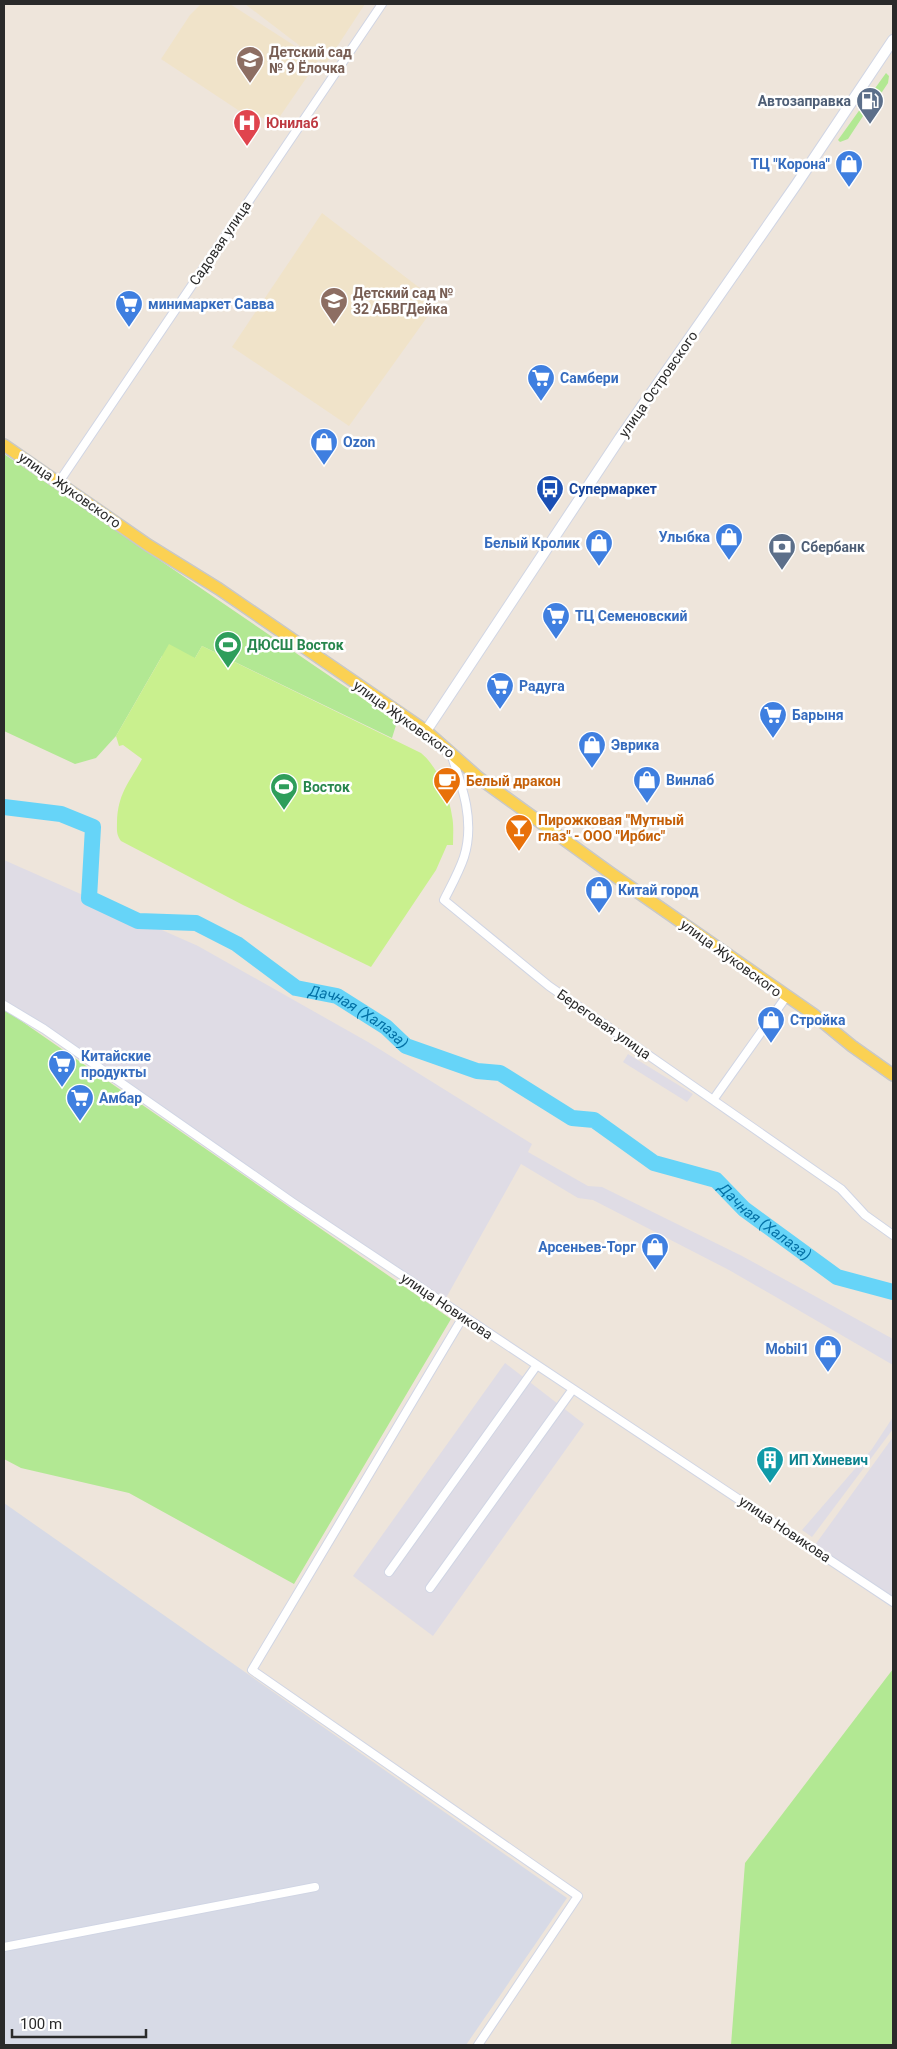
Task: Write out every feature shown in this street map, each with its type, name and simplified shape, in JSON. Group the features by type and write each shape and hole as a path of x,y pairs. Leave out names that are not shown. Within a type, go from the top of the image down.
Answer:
{"main road":[{"name":"улица Островского","path":"426,731 620,438 796,185 893,40"},
{"name":"улица Жуковского","path":"4,445 148,545 218,589 426,731 480,778 786,997 813,1014 852,1046 893,1075"}],"street":[{"name":"Садовая улица","path":"59,482 382,4"},
{"name":"Береговая улица","path":"450,750 466,798 468,828 464,857 444,900 548,986 842,1189 865,1215 893,1235"},
{"path":"713,1100 786,997"},
{"name":"улица Новикова","path":"4,1005 44,1029 292,1202 463,1317 893,1602"},
{"path":"463,1317 252,1670 578,1896 478,2045"},
{"path":"389,1572 537,1365"},
{"path":"430,1588 573,1389"},
{"path":"4,1947 314,1887"}],"shaded area":[{"name":"Детский сад № 9 Ёлочка","path":"201,4 230,4 318,61 274,125 247,108 241,112 161,59 190,15"},
{"path":"245,4 365,4 325,65"},
{"name":"Детский сад № 32 АБВГДейка","path":"322,213 438,302 349,426 232,347"},
{"path":"4,860 198,946 368,1042 532,1144 528,1152 588,1186 602,1187 742,1256 893,1339 893,1365 729,1270 593,1200 578,1198 521,1164 446,1298 288,1198 4,999"},
{"path":"628,1054 693,1094 687,1102 623,1062"},
{"path":"505,1363 584,1424 433,1636 353,1576"},
{"path":"893,1417 893,1429 812,1537 802,1530 872,1449"},
{"path":"893,1437 893,1600 815,1545"},
{"path":"4,1503 567,1898 466,2045 4,2045"}],"green space":[{"path":"886,73 889,76 888,83 878,98 871,104 848,139 840,142 838,140"},
{"path":"4,454 397,722 392,738 202,646 195,658 162,656 116,736 96,758 75,764 4,731"},
{"name":"Восток","path":"169,644 195,658 202,646 421,753 433,766 451,808 453,845 447,845 436,870 371,967 243,905 119,839 117,827 118,812 122,796 142,759 123,745 119,746 116,736"},
{"path":"4,1009 451,1319 294,1584 129,1493 21,1468 4,1459"},
{"path":"893,1669 893,2045 731,2045 745,1863"}],"waterway":[{"name":"Дачная (Халаза)","path":"4,807 61,814 93,827 89,898 138,921 196,923 237,944 296,988 337,996 386,1027 406,1046 477,1071 500,1073 572,1118 594,1120 654,1163 716,1180 744,1209 837,1277 893,1292"}],"place":[{"name":"Детский сад № 9 Ёлочка","path":"250,84"},
{"name":"Автозаправка","path":"870,125"},
{"name":"Юнилаб","path":"247,147"},
{"name":"ТЦ \"Корона\"","path":"849,188"},
{"name":"Детский сад № 32 АБВГДейка","path":"334,325"},
{"name":"минимаркет Савва","path":"129,328"},
{"name":"Самбери","path":"541,402"},
{"name":"Ozon","path":"324,466"},
{"name":"Супермаркет","path":"550,513"},
{"name":"Улыбка","path":"729,561"},
{"name":"Белый Кролик","path":"599,567"},
{"name":"Сбербанк","path":"782,571"},
{"name":"ТЦ Семеновский","path":"556,640"},
{"name":"ДЮСШ Восток","path":"228,669"},
{"name":"Радуга","path":"500,710"},
{"name":"Барыня","path":"773,739"},
{"name":"Эврика","path":"592,769"},
{"name":"Винлаб","path":"647,804"},
{"name":"Белый дракон","path":"447,805"},
{"name":"Восток","path":"284,811"},
{"name":"Пирожковая \"Мутный глаз\" - ООО \"Ирбис\"","path":"519,852"},
{"name":"Китай город","path":"599,914"},
{"name":"Стройка","path":"771,1044"},
{"name":"Китайские продукты","path":"62,1088"},
{"name":"Амбар","path":"80,1122"},
{"name":"Арсеньев-Торг","path":"655,1271"},
{"name":"Mobil1","path":"828,1373"},
{"name":"ИП Хиневич","path":"770,1484"}]}
